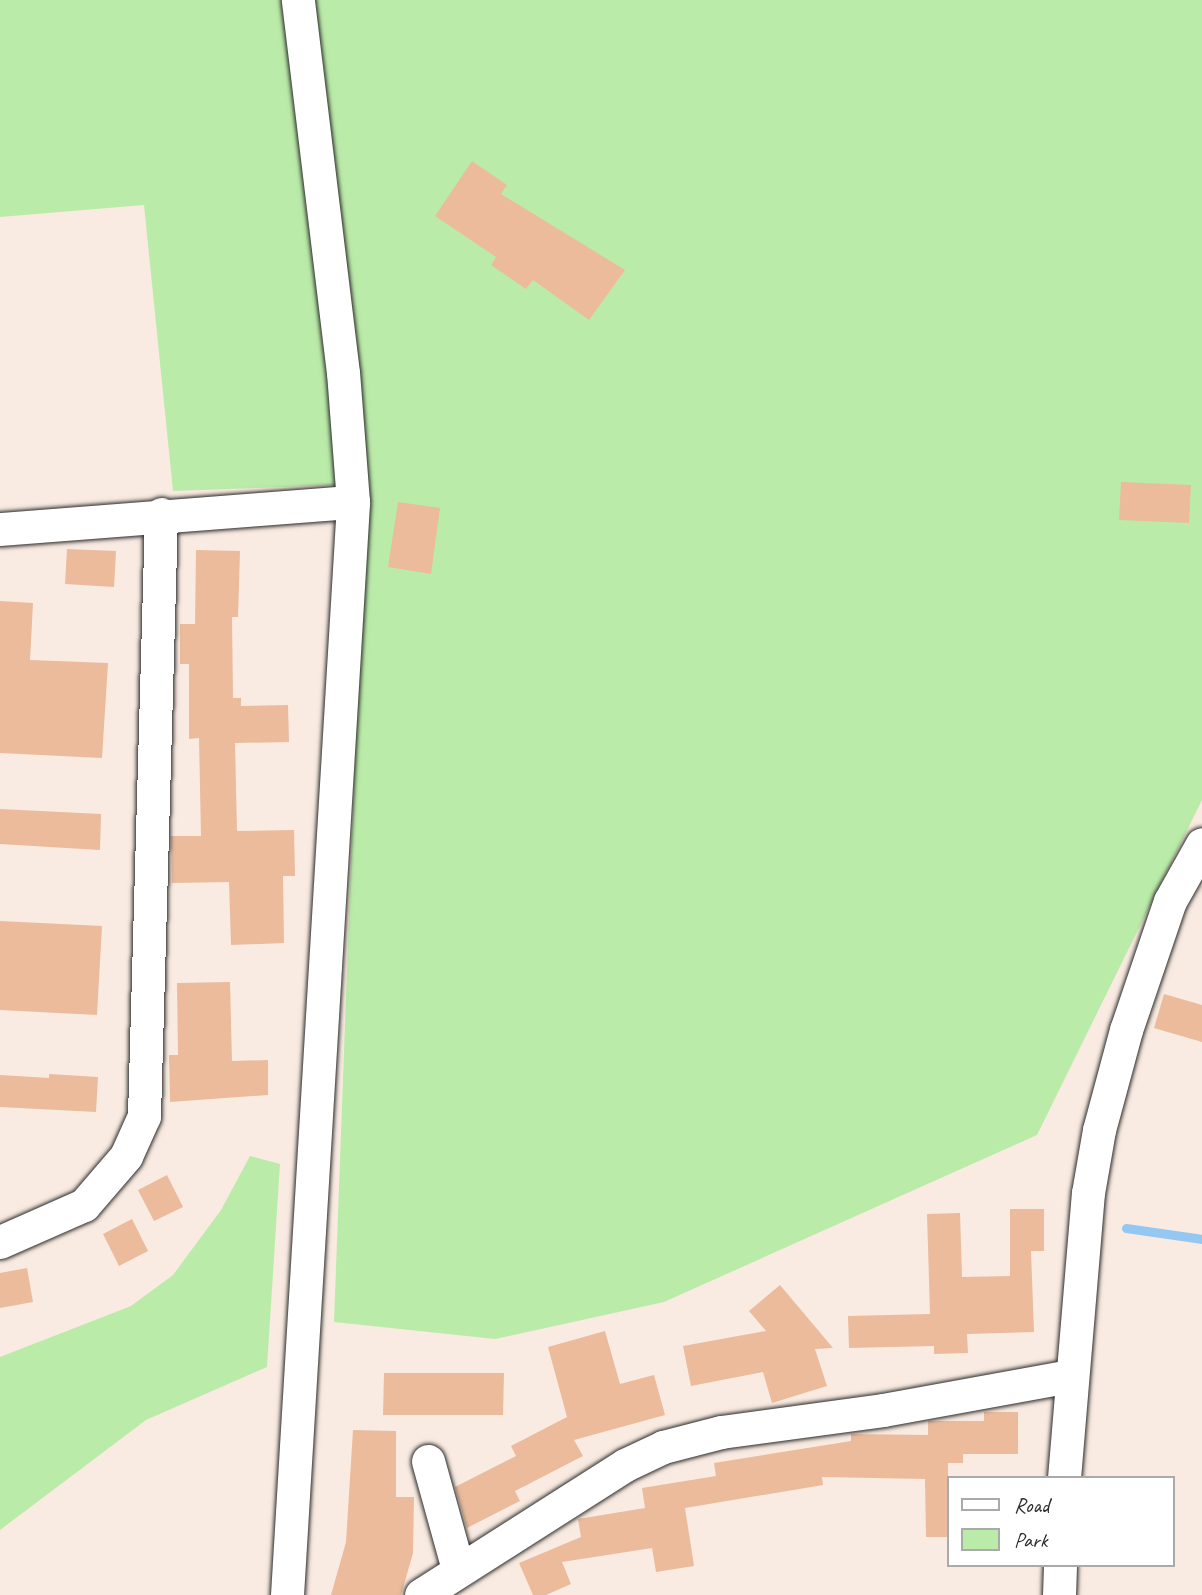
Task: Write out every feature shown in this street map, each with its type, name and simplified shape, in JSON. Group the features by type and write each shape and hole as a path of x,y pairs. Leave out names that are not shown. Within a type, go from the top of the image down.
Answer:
{"street":[{"path":"286,1595 353,502 343,373 298,0"},
{"path":"0,529 161,514 353,502"},
{"path":"0,1242 84,1205 126,1156 144,1116 161,514"},
{"path":"1064,1476 1070,1376 1088,1193 1099,1130 1126,1030 1170,901 1202,844"},
{"path":"421,1595 458,1569 663,1447 721,1432 883,1410 1070,1376"},
{"path":"428,1461 458,1569"},
{"path":"1059,1595 1060,1567"}],"green space":[{"path":"0,0 1202,0 1202,800 1037,1135 664,1302 495,1339 334,1322 365,484 173,491 144,205 0,217"},
{"path":"250,1156 280,1164 267,1367 146,1420 0,1530 0,1357 131,1306 173,1275 221,1210"}],"building":[{"path":"472,161 507,185 501,194 625,270 589,320 533,280 526,289 491,265 496,257 435,216"},
{"path":"1121,482 1191,485 1189,523 1119,520"},
{"path":"398,502 440,508 431,574 388,567"},
{"path":"67,549 116,551 114,587 65,584"},
{"path":"196,550 240,551 238,617 232,617 233,698 241,698 241,706 288,705 289,742 235,743 237,831 294,830 295,876 283,876 284,943 231,945 229,882 172,883 171,836 201,836 199,738 189,739 189,664 180,664 180,624 195,624"},
{"path":"0,601 33,603 30,660 108,663 102,758 0,753"},
{"path":"0,809 101,814 100,850 0,844"},
{"path":"0,921 102,926 97,1015 0,1010"},
{"path":"230,982 232,1061 268,1060 268,1095 170,1102 169,1055 178,1055 177,983"},
{"path":"1164,994 1202,1005 1202,1042 1154,1028"},
{"path":"49,1074 98,1077 96,1112 0,1107 0,1075 49,1078"},
{"path":"167,1175 183,1207 154,1221 138,1190"},
{"path":"1010,1209 1044,1209 1044,1251 1031,1251 1034,1332 967,1334 968,1353 934,1354 934,1346 849,1348 848,1316 930,1314 927,1214 960,1213 962,1277 1010,1276"},
{"path":"132,1219 148,1251 119,1266 103,1234"},
{"path":"27,1268 33,1302 0,1308 0,1273"},
{"path":"780,1285 833,1348 815,1349 827,1386 772,1403 763,1372 691,1386 683,1346 766,1331 749,1311"},
{"path":"605,1331 620,1384 654,1375 665,1415 574,1440 583,1456 515,1491 520,1501 467,1528 455,1487 516,1456 511,1446 567,1417 548,1347"},
{"path":"384,1373 504,1373 503,1415 383,1415"},
{"path":"984,1412 1018,1412 1018,1454 963,1454 963,1463 948,1463 946,1537 926,1537 925,1479 822,1477 823,1485 685,1508 694,1566 656,1572 652,1548 562,1562 571,1584 546,1595 533,1595 519,1563 581,1537 578,1519 645,1508 642,1488 716,1476 714,1463 851,1441 851,1434 928,1435 928,1421 984,1421"},
{"path":"353,1430 396,1431 396,1497 414,1497 413,1553 401,1595 331,1595 346,1542"}],"waterway":[{"path":"1126,1228 1202,1239"}]}
